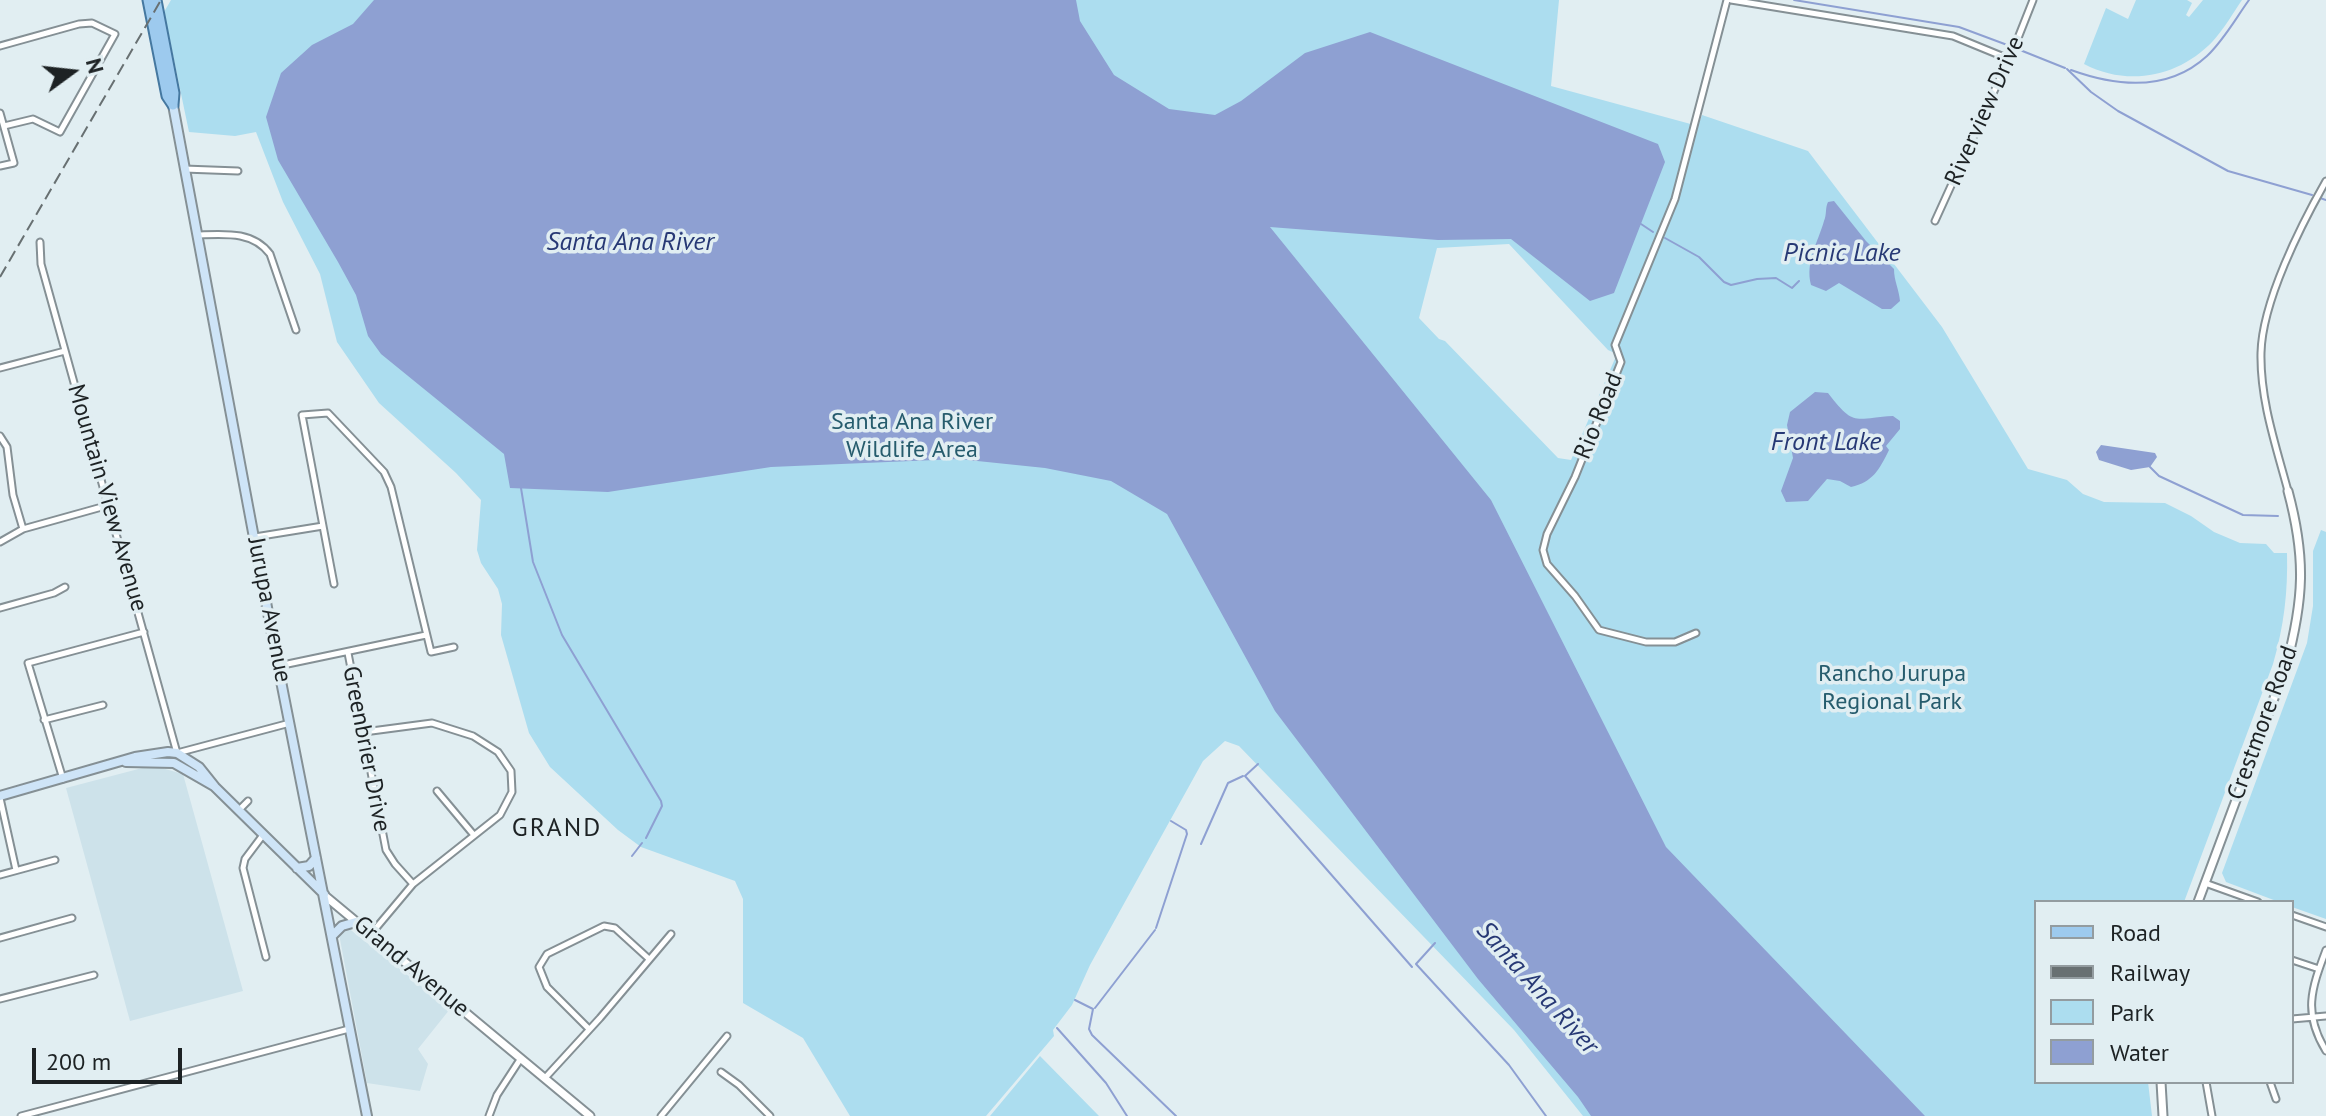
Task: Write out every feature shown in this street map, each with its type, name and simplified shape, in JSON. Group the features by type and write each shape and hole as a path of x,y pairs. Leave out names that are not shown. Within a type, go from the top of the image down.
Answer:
{"main road":[{"name":"Jurupa Avenue","path":"148,0 167,96 173,105"},
{"name":"Jurupa Avenue","path":"156,0 196,235 367,1116"},
{"path":"0,797 149,754 177,753"},
{"name":"Grand Avenue","path":"177,753 199,767 215,787 324,895"},
{"path":"125,762 174,763"},
{"name":"Grand Avenue","path":"174,763 215,787"},
{"path":"297,868 309,866 316,858"},
{"path":"331,937 342,926 356,922"}],"street":[{"path":"1729,0 1953,36 2009,59"},
{"name":"Rio Road","path":"1696,633 1675,642 1646,642 1599,630 1547,564 1543,550 1547,534 1575,477 1621,362 1615,345 1675,199 1729,0"},
{"name":"Riverview Drive","path":"1935,221 2033,0"},
{"path":"0,46 79,24 92,23 115,34 60,132 33,119 4,126"},
{"path":"0,113 14,163 0,166"},
{"path":"184,169 238,171"},
{"path":"2288,491 2268,418 2261,352 2271,304 2326,181"},
{"path":"196,235 242,237 263,244 270,254 296,330"},
{"name":"Mountain View Avenue","path":"40,242 41,264 177,753"},
{"path":"0,368 65,351"},
{"path":"334,584 302,415 328,413 384,472 391,487 431,652 454,647"},
{"path":"1,436 7,447 13,495 23,529"},
{"name":"Crestmore Road","path":"2199,900 2286,666 2296,628 2302,562 2299,532 2288,491"},
{"path":"0,542 23,529 109,505"},
{"path":"255,537 323,526"},
{"path":"0,608 65,587"},
{"path":"63,779 28,663 144,632"},
{"path":"278,666 426,635"},
{"name":"Greenbrier Drive","path":"348,653 386,850 413,884"},
{"path":"44,720 103,705"},
{"path":"174,763 177,753 291,723"},
{"path":"364,732 432,723 473,736 498,752 511,771 512,792 500,815 413,884 371,934"},
{"path":"437,791 473,834"},
{"path":"0,797 16,870"},
{"path":"239,811 248,801"},
{"path":"263,835 245,859 243,868 266,957"},
{"path":"0,875 55,860"},
{"path":"2205,883 2252,900"},
{"name":"Grand Avenue","path":"324,895 590,1116"},
{"path":"2294,916 2326,927"},
{"path":"0,938 72,918"},
{"path":"588,1028 547,987 539,967 547,954 604,926 615,928 649,959"},
{"path":"545,1078 671,934"},
{"path":"2326,950 2312,994 2311,1019 2326,1051"},
{"path":"2294,961 2319,969"},
{"path":"0,999 94,975"},
{"path":"2294,1019 2326,1016"},
{"path":"21,1116 349,1029"},
{"path":"661,1116 727,1036"},
{"path":"489,1116 497,1095 521,1058"},
{"path":"721,1072 770,1116"},
{"path":"2161,1084 2163,1116"},
{"path":"2206,1084 2212,1116"},
{"path":"2271,1084 2276,1099"}],"shaded area":[{"path":"146,767 183,774 243,991 130,1021 66,788"},
{"path":"347,927 450,1009 418,1049 428,1064 420,1091 367,1083 339,934"}],"green space":[{"name":"Santa Ana River Wildlife Area","path":"171,0 1559,0 1551,86 1698,126 1702,115 1808,151 1942,327 2028,469 2067,480 2083,494 2104,502 2165,503 2214,532 2240,543 2266,544 2274,553 2287,553 2284,609 2273,664 2185,900 2034,900 2034,1084 2148,1084 2152,1116 1583,1116 1514,1030 1239,746 1225,741 1203,761 1090,965 1072,1005 1053,1030 1054,1036 986,1116 850,1116 803,1038 743,1003 743,899 735,881 641,847 618,830 550,767 529,733 501,635 502,604 498,589 481,563 477,550 481,500 379,403 337,342 320,274 283,202 256,132 235,136 189,132 164,12","holes":["1509,244 1608,350 1617,354 1571,460 1558,458 1419,318 1437,248"]},
{"path":"2136,0 2187,0 2192,3 2186,15 2189,17 2203,0 2242,0 2213,41 2185,63 2169,70 2152,75 2118,75 2084,64 2106,8 2128,19"},
{"path":"2321,530 2326,532 2326,919 2294,908 2294,900 2274,900 2226,882 2222,873 2307,643 2313,606 2313,551"},
{"path":"1040,1056 1099,1116 990,1116"}],"water":[{"name":"Santa Ana River","path":"374,0 1076,0 1080,21 1114,75 1169,109 1215,115 1241,101 1305,53 1370,32 1658,144 1665,162 1614,293 1590,301 1511,239 1438,240 1270,227 1491,500 1666,847 1925,1116 1591,1116 1478,979 1275,711 1167,514 1111,481 1045,468 958,459 771,467 608,492 510,488 504,454 381,354 368,336 356,295 278,160 266,117 281,73 312,45 353,24"},
{"name":"Picnic Lake","path":"1834,201 1866,241 1894,269 1900,301 1891,309 1882,309 1839,283 1826,291 1811,285 1813,252 1828,202"},
{"name":"Front Lake","path":"1815,392 1828,393 1844,412 1856,418 1893,416 1900,421 1900,429 1886,446 1889,450 1878,469 1865,482 1851,487 1827,479 1808,501 1786,502 1781,491 1793,458 1787,425 1790,412"},
{"path":"2101,445 2155,453 2157,457 2150,467 2131,470 2099,460 2096,452"}],"waterway":[{"path":"1794,0 1959,27 2010,46"},
{"path":"2071,70 2124,83 2159,81 2176,76 2192,68 2213,50 2249,0"},
{"path":"2015,48 2065,68"},
{"path":"2067,69 2091,92 2118,111 2228,171 2312,195"},
{"path":"2320,198 2326,200"},
{"path":"1641,224 1653,232"},
{"path":"1665,238 1699,257 1731,285 1776,278 1792,288 1799,281"},
{"path":"2150,467 2159,476 2243,515 2278,516"},
{"path":"521,488 533,562 562,635 661,801 662,806 646,838"},
{"path":"1258,764 1245,776 1412,967"},
{"path":"1201,844 1228,783 1243,776"},
{"path":"1156,928 1187,834 1186,830 1171,821"},
{"path":"632,856 642,843"},
{"path":"1095,1008 1155,930"},
{"path":"1435,943 1416,964 1509,1065 1546,1116"},
{"path":"1075,1000 1093,1009 1089,1029 1092,1035 1176,1116"},
{"path":"1057,1028 1106,1083 1127,1116"}],"railway":[{"path":"0,277 161,0"}],"district":[{"name":"GRAND","path":"557,829"}],"park label":[{"name":"Rancho Jurupa Regional Park","path":"1892,688"}]}
